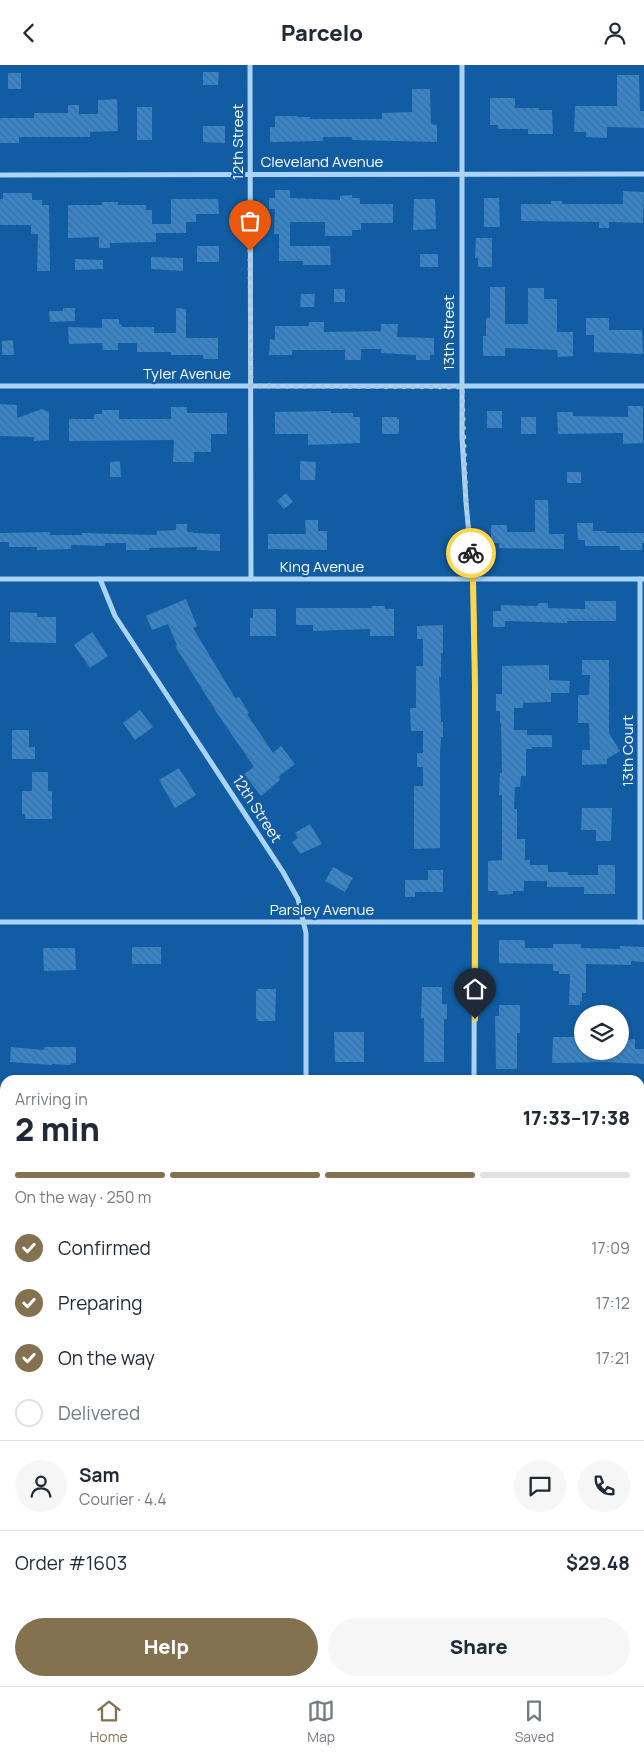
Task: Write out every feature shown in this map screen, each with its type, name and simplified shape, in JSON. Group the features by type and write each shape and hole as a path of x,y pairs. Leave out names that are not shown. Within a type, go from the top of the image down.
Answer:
{"street":[{"name":"12th Street","path":"250,65 251,579"},
{"name":"13th Street","path":"462,65 462,387 466,502 473,579 475,686 474,1075"},
{"name":"Cleveland Avenue","path":"0,175 644,174"},
{"name":"Tyler Avenue","path":"0,386 644,386"},
{"name":"King Avenue","path":"0,579 642,579"},
{"name":"12th Street","path":"100,579 115,616 283,872 298,899 304,922 306,963 306,1075"},
{"name":"13th Court","path":"642,579 642,922"},
{"name":"Parsley Avenue","path":"0,922 642,922"}],"building":[{"path":"203,72 219,72 218,85 203,85"},
{"path":"8,73 21,73 21,89 8,89"},
{"path":"617,75 639,75 640,111 644,111 644,128 607,127 607,138 586,137 586,132 574,132 575,106 617,106"},
{"path":"412,89 430,89 431,124 437,125 437,142 352,140 352,137 323,137 323,141 270,142 270,127 275,127 275,116 310,117 310,119 382,119 382,113 412,112"},
{"path":"490,98 515,98 515,108 552,110 553,134 528,134 528,129 498,129 498,125 490,125"},
{"path":"117,99 118,131 90,132 90,137 19,137 19,143 0,143 0,118 34,118 34,113 68,113 68,105 79,105 79,114 98,114 98,100"},
{"path":"137,107 152,107 152,140 137,140"},
{"path":"203,126 225,126 225,143 203,142"},
{"path":"275,190 290,190 290,198 340,200 340,196 352,195 352,198 360,198 360,204 393,204 393,223 361,223 361,230 352,230 352,236 325,236 325,222 290,222 290,246 330,246 331,265 303,265 303,261 279,261 279,234 274,234 275,209 269,209 269,198 275,198"},
{"path":"623,191 644,192 643,223 609,222 609,228 599,228 599,222 521,221 521,204 551,204 551,201 562,201 562,204 623,204"},
{"path":"3,193 32,193 32,200 42,200 42,205 49,205 50,271 37,271 38,234 31,234 31,225 0,225 0,199 3,199"},
{"path":"484,198 499,198 500,227 484,227"},
{"path":"171,199 218,199 219,214 196,214 196,222 186,222 186,233 156,233 156,242 110,243 110,248 99,248 99,237 68,238 68,205 102,205 102,202 118,202 118,205 146,205 146,210 152,210 152,224 171,224"},
{"path":"414,199 435,199 436,229 413,230"},
{"path":"476,238 492,238 492,267 478,267 478,258 475,258"},
{"path":"197,246 219,246 219,262 197,262"},
{"path":"420,254 438,254 438,267 420,267"},
{"path":"151,257 183,258 183,271 151,269"},
{"path":"75,259 103,260 103,269 75,270"},
{"path":"490,287 505,287 505,324 528,324 528,288 544,288 544,299 557,299 557,332 573,332 573,356 558,357 557,350 505,348 505,356 483,356 483,336 486,336 486,318 490,318"},
{"path":"334,289 345,289 345,302 334,302"},
{"path":"301,294 315,294 314,307 300,307"},
{"path":"63,308 75,308 75,321 50,322 49,311 63,311"},
{"path":"176,308 186,309 186,338 218,338 218,359 203,359 203,355 171,355 171,352 137,352 137,343 118,343 118,350 103,350 102,343 69,344 68,327 102,328 102,319 119,319 119,324 122,327 154,327 154,333 176,333"},
{"path":"586,318 609,318 609,330 642,330 643,354 594,352 594,335 586,335"},
{"path":"309,322 324,322 324,332 381,331 381,324 398,324 397,337 434,338 434,355 430,355 430,360 416,360 416,355 381,353 381,349 361,349 361,360 345,360 345,350 292,350 292,355 269,355 270,339 275,340 275,326 309,326"},
{"path":"13,340 14,355 2,355 2,341"},
{"path":"0,404 17,405 17,418 42,409 49,412 49,440 34,441 34,437 0,436"},
{"path":"628,406 643,406 643,443 623,444 623,433 558,434 557,412 573,412 573,416 628,417"},
{"path":"171,407 187,407 187,413 227,413 227,434 211,434 211,452 194,452 194,462 173,462 174,440 69,441 69,419 94,419 94,414 102,414 102,410 119,410 119,419 171,419"},
{"path":"331,411 331,413 353,413 353,417 360,417 360,443 308,445 308,434 275,434 275,412"},
{"path":"487,411 502,411 502,428 487,428"},
{"path":"382,417 397,417 399,419 399,433 382,434"},
{"path":"521,417 536,417 536,434 521,434"},
{"path":"120,461 121,477 110,477 110,462"},
{"path":"300,461 316,462 315,480 300,480"},
{"path":"567,472 581,472 581,483 567,483"},
{"path":"286,493 293,502 284,509 277,501"},
{"path":"535,500 548,500 549,534 564,534 564,549 499,548 499,543 491,543 491,525 507,525 507,532 535,532"},
{"path":"305,520 318,520 318,531 327,531 327,550 268,549 268,534 306,534"},
{"path":"577,523 593,523 593,531 606,531 606,533 644,533 642,550 620,550 620,546 585,546 585,540 578,540"},
{"path":"176,524 187,524 187,532 220,534 220,551 197,550 197,547 126,550 126,543 105,543 105,546 71,545 71,549 37,550 37,547 9,547 9,542 0,542 0,533 50,532 50,535 82,535 82,533 157,535 157,531 176,530"},
{"path":"186,599 197,626 193,628 234,696 236,698 239,697 249,713 247,714 273,753 281,746 295,764 279,776 280,780 261,796 244,774 254,767 175,646 177,645 168,624 152,630 146,616"},
{"path":"585,601 616,601 616,621 567,621 567,623 505,621 505,627 493,627 493,611 501,611 501,605 538,606 538,603 548,603 548,608 585,609"},
{"path":"372,606 385,606 385,609 394,609 394,636 370,636 370,629 313,631 313,625 296,625 296,608 372,608"},
{"path":"253,609 276,609 276,636 250,636 250,618 253,618"},
{"path":"10,612 37,613 37,617 56,617 56,643 10,642"},
{"path":"443,625 443,653 441,653 441,677 439,677 441,722 443,722 440,754 440,848 414,849 414,786 423,786 423,767 417,767 417,753 423,753 423,731 411,731 410,708 416,708 416,666 423,666 423,639 417,639 417,626"},
{"path":"92,632 108,656 90,668 74,645"},
{"path":"582,660 609,660 609,733 620,751 607,759 607,764 582,765 582,750 590,750 589,723 578,723 578,695 589,695 590,675 582,675"},
{"path":"549,665 549,680 570,681 569,693 551,693 551,702 523,703 523,708 514,708 514,730 527,730 527,735 552,735 552,747 532,747 532,749 526,749 526,776 521,776 520,787 515,787 514,809 517,809 517,839 525,839 525,860 530,860 530,865 548,865 548,872 568,872 568,875 598,875 598,865 615,865 615,894 584,894 584,887 547,887 547,881 524,881 524,891 513,891 513,894 498,895 498,891 488,891 488,861 502,860 502,795 499,795 500,773 502,773 501,723 500,711 496,711 496,694 502,694 502,666"},
{"path":"140,710 153,727 135,740 123,723"},
{"path":"12,730 29,730 29,747 35,747 35,759 12,759"},
{"path":"179,768 196,795 175,808 159,780"},
{"path":"32,772 48,772 48,791 52,791 52,819 25,819 25,814 22,814 22,791 32,791"},
{"path":"582,808 612,808 611,841 596,841 596,830 581,830"},
{"path":"310,824 322,844 300,854 292,842 298,838 295,833"},
{"path":"333,867 353,878 345,892 325,881"},
{"path":"428,870 443,870 443,892 415,892 415,897 405,897 405,880 428,880"},
{"path":"499,940 525,940 525,948 553,948 553,944 581,944 581,948 620,949 620,946 644,947 644,962 631,961 631,965 586,964 586,993 582,993 580,1005 569,1005 570,974 559,974 559,971 553,971 553,964 499,963"},
{"path":"132,947 161,947 161,964 132,964"},
{"path":"43,948 75,948 76,970 44,971"},
{"path":"422,987 442,987 442,1004 447,1004 447,1019 444,1019 444,1062 424,1062 424,1018 421,1018"},
{"path":"258,989 276,989 275,1021 258,1021 256,1019 256,991"},
{"path":"499,1005 520,1005 520,1033 517,1033 517,1069 496,1069 495,1016 499,1016"},
{"path":"334,1032 364,1032 364,1062 335,1062"},
{"path":"553,1037 574,1037 574,1060 629,1060 629,1040 635,1039 635,1049 644,1049 644,1064 605,1062 552,1063"},
{"path":"11,1047 44,1050 44,1047 76,1047 76,1063 71,1063 71,1065 52,1065 10,1062"}],"way so far":[{"path":"250,251 251,386 462,387 462,437 471,553"}],"route":[{"path":"471,553 475,686 475,1019"}]}
